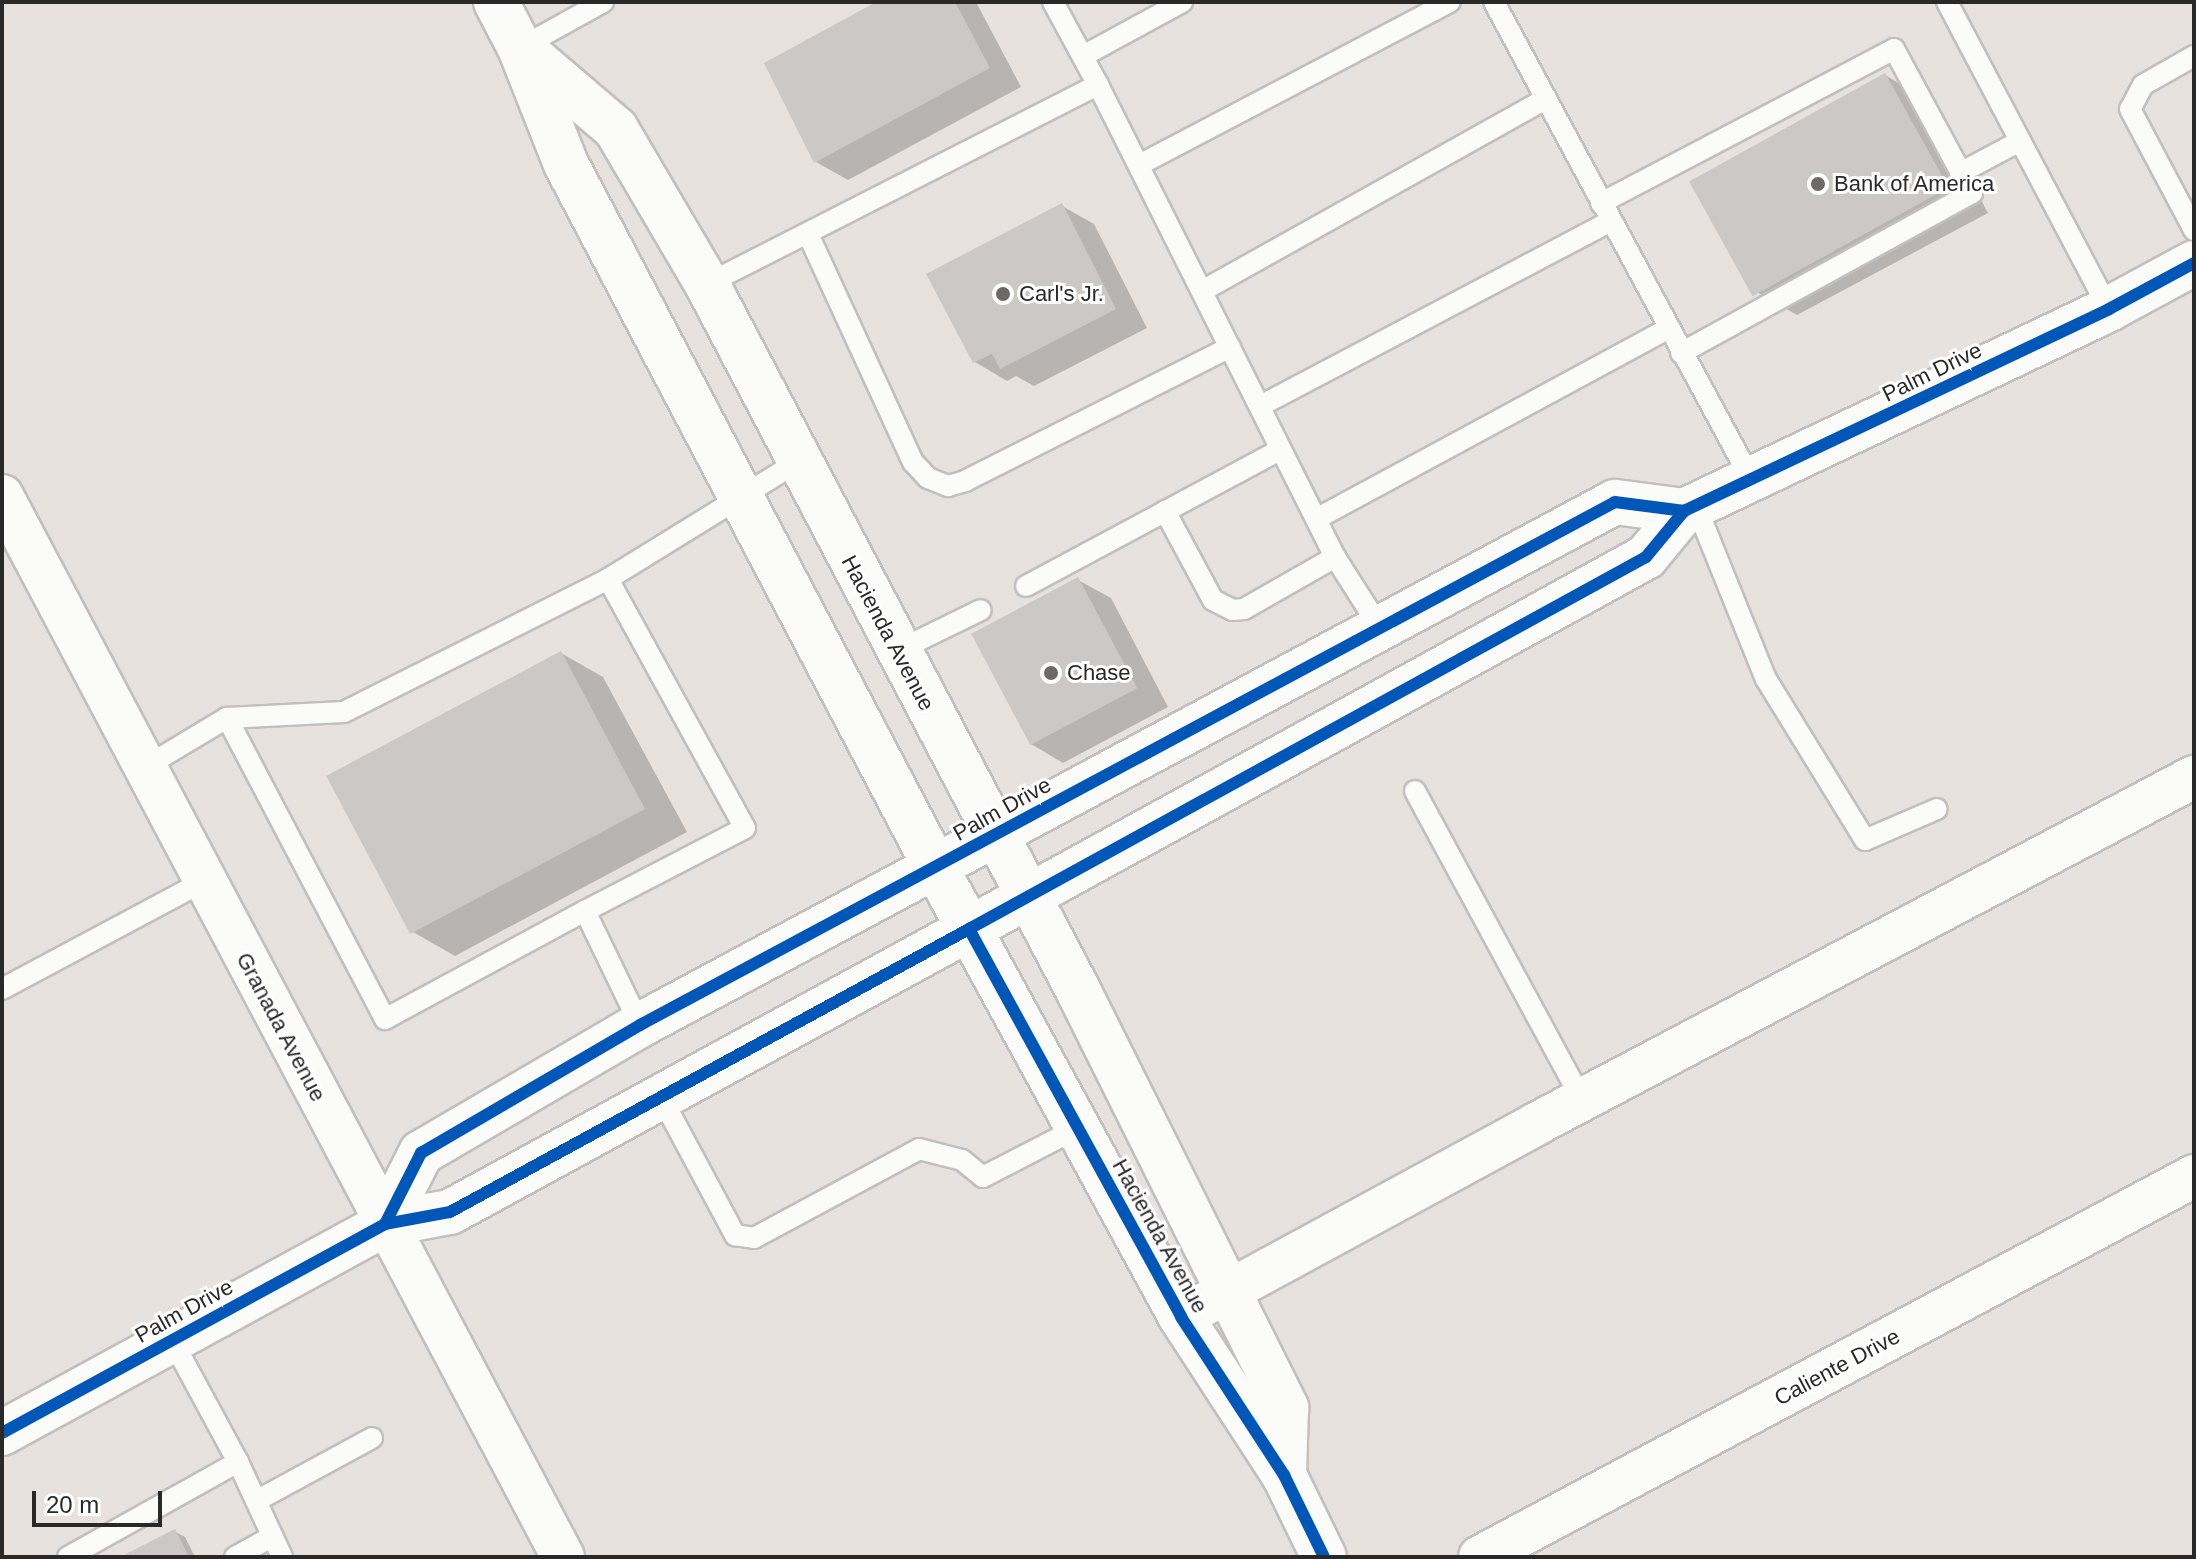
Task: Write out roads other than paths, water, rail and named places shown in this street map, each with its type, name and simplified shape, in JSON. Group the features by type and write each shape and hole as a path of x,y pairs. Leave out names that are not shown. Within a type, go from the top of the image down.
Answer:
{"main road":[{"name":"Hacienda Avenue","path":"496,2 520,48 566,164 936,868 1181,1317 1284,1475 1324,1557"},
{"name":"Hacienda Avenue","path":"520,48 616,129 707,284 1028,897 1286,1408 1284,1475"},
{"name":"Palm Drive","path":"2,1433 385,1224 450,1212 1028,897 1646,557 1690,509 2109,309 2192,260"},
{"name":"Palm Drive","path":"385,1224 421,1153 640,1025 1615,502 1690,509"}],"street":[{"name":"Granada Avenue","path":"2,496 563,1557"},
{"path":"1181,1317 1582,1100 2194,777"},
{"name":"Caliente Drive","path":"1480,1557 2194,1176"}],"lane":[{"path":"520,48 603,2"},
{"path":"1053,2 1139,165 1335,557 1379,626"},
{"path":"1083,56 1182,2"},
{"path":"1139,165 1450,2"},
{"path":"1494,2 1752,481"},
{"path":"1947,2 2109,309"},
{"path":"1260,406 1894,49 1972,193 1681,353"},
{"path":"2192,260 2130,109 2143,85 2194,56"},
{"path":"707,284 1098,85"},
{"path":"1202,291 1545,99"},
{"path":"1960,173 2020,141"},
{"path":"808,234 913,462 928,478 948,486 965,481 1230,347"},
{"path":"1316,519 1668,329"},
{"path":"1026,586 1281,449"},
{"path":"145,767 227,718 344,712 608,579 799,461"},
{"path":"1690,509 1766,679 1865,840 1937,809"},
{"path":"1165,511 1213,600 1233,610 1244,609 1335,557"},
{"path":"227,718 385,1019 745,828 608,579"},
{"path":"897,651 981,610"},
{"path":"1415,791 1582,1100"},
{"path":"2,989 204,881"},
{"path":"585,911 640,1025"},
{"path":"661,1097 735,1235 754,1238 919,1149 962,1160 983,1177 1078,1128"},
{"path":"172,1340 238,1462 282,1557"},
{"path":"256,1501 372,1438"},
{"path":"68,1557 238,1462"},
{"path":"235,1557 273,1536"}],"place":[{"name":"Bank of America","path":"1818,184"},
{"name":"Carl's Jr.","path":"1003,294"},
{"name":"Chase","path":"1051,673"}]}
